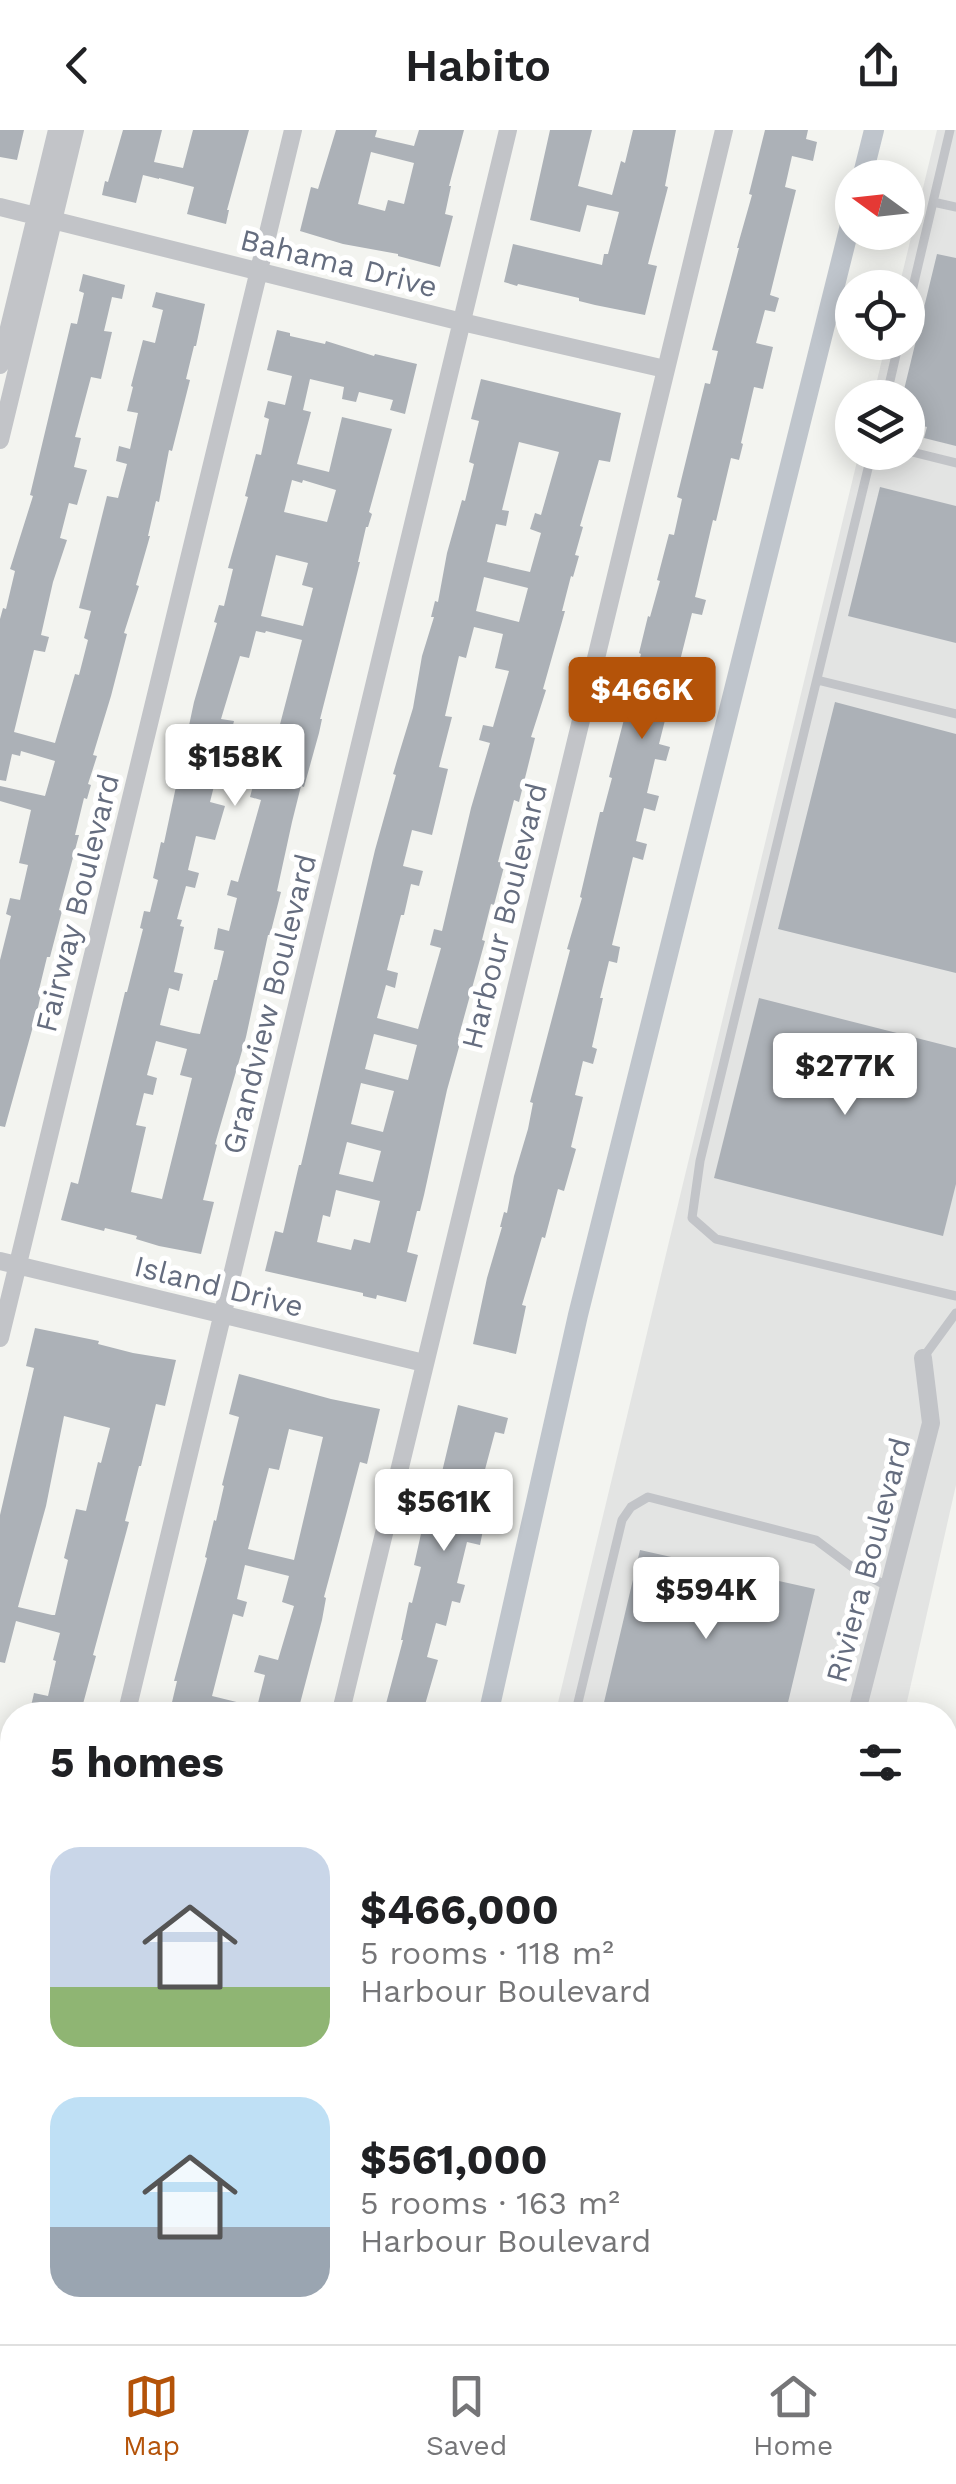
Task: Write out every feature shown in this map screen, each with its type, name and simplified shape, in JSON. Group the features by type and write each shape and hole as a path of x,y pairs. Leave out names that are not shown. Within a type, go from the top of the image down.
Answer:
{"street":[{"path":"0,440 45,218 57,130"},
{"path":"0,365 75,130"},
{"name":"Fairway Boulevard","path":"0,1338 9,1263 293,130"},
{"name":"Grandview Boulevard","path":"129,1702 508,130"},
{"name":"Harbour Boulevard","path":"343,1702 724,130"},
{"name":"Bahama Drive","path":"0,207 665,369"},
{"name":"Island Drive","path":"9,1263 424,1363"},
{"name":"Riviera Boulevard","path":"859,1702 932,1423 923,1358"}],"lane":[{"path":"917,270 950,130"},
{"path":"934,202 956,207"},
{"path":"925,456 956,463"},
{"path":"868,470 700,1161 692,1218 716,1239 956,1296"},
{"path":"817,680 956,714"},
{"path":"923,1358 956,1312"},
{"path":"578,1702 622,1520 632,1507 648,1498 816,1540 856,1570 889,1588"}],"shaded area":[{"path":"937,130 956,130 956,1485 907,1702 558,1702 855,470 925,470 925,380 877,380 882,360 925,360 925,270 903,270 908,250 925,250 925,180"}],"building":[{"path":"0,130 24,130 17,160 0,157"},
{"path":"123,130 162,130 154,162 183,168 193,130 249,130 226,224 187,214 194,187 159,178 143,175 136,203 102,195"},
{"path":"336,130 377,130 375,137 414,146 419,130 464,130 449,186 445,214 453,216 440,267 300,231 311,187 318,189","holes":["371,152 414,163 404,204 388,200 385,211 358,204"]},
{"path":"550,130 592,130 578,186 612,195 633,130 676,130 665,186 668,187 648,264 657,266 645,315 504,282 513,244 602,265 604,254 608,254 619,212 587,205 580,232 530,220"},
{"path":"765,130 808,130 806,139 817,142 813,161 792,156 785,187 796,190 770,295 779,298 775,312 765,310 756,343 773,347 763,389 754,387 739,460 731,458 716,521 713,520 695,597 706,600 702,615 692,613 659,744 670,747 666,761 655,759 647,793 659,796 655,811 644,808 636,841 647,844 643,860 633,857 612,945 620,947 617,963 609,961 600,998 592,1047 597,1049 593,1064 583,1061 575,1095 583,1097 571,1147 576,1149 564,1191 558,1189 522,1305 526,1306 516,1354 473,1344 528,1129 533,1103 530,1102 570,950 567,949 600,812 612,778 609,777 648,616 669,534 674,535 682,499 677,497 705,383 710,384 718,351 712,350"},
{"path":"937,254 956,258 956,446 925,438 925,380 906,380 911,360 925,360 925,303"},
{"path":"83,274 125,285 122,299 112,297 104,331 112,332 101,379 91,377 75,437 81,438 74,467 87,470 77,505 69,503 60,538 67,540 41,635 49,637 45,652 34,650 14,732 55,743 88,640 84,638 91,611 79,608 107,496 118,498 127,464 116,461 119,446 130,449 138,413 127,411 131,386 143,340 155,343 163,310 152,307 156,292 205,304 186,379 190,380 136,585 139,586 93,755 97,756 75,835 79,835 59,910 62,911 5,1127 0,1126 0,960 11,916 6,914 10,898 20,900 28,865 19,863 31,810 0,801 0,786 45,796 55,761 21,751 20,756 12,754 6,781 0,780 0,619 3,608 6,609 15,571 10,569 33,496 30,495 71,323 77,324 84,293 79,291"},
{"path":"277,330 417,364 405,414 390,410 393,400 359,392 356,402 342,399 344,387 310,379 303,410 311,412 297,464 329,472 342,417 392,429 319,733 292,822 277,891 281,892 246,1037 215,1144 203,1200 214,1202 201,1254 61,1220 71,1182 78,1184 143,929 140,928 144,911 150,912 158,880 153,878 194,702 219,605 224,606 233,569 228,568 256,454 261,455 269,419 264,417 268,401 285,405 292,376 267,370","holes":["292,480 336,490 327,522 284,512","276,555 308,563 302,585 313,588 303,626 261,616","256,631 302,640 278,732 268,730 264,745 272,747 263,784 254,782 250,797 261,800 238,882 231,880 227,895 237,898 229,931 218,928 214,949 224,951 200,1034 160,1025 169,988 179,991 183,974 174,972 184,927 180,926 182,920 177,919 186,886 195,888 199,873 188,870 196,836 215,840 225,806 210,802 234,721 221,719 240,656 249,658","156,1041 187,1049 180,1075 192,1078 162,1199 131,1192 146,1127 136,1125 144,1093 153,1095 157,1078 147,1075"]},
{"path":"481,379 621,413 610,462 599,460 580,526 583,527 575,555 579,556 531,737 535,738 498,862 505,863 494,905 491,904 424,1195 407,1252 418,1255 406,1302 377,1295 376,1299 265,1271 275,1231 283,1233 301,1165 396,775 393,774 413,708 431,617 474,464 469,462 479,421 471,419","holes":["519,442 559,452 541,515 535,513 530,529 541,533 530,572 487,562 496,524 506,526 509,511 502,510","484,577 528,588 519,622 476,611","474,627 503,634 495,668 509,671 493,727 483,725 479,740 490,743 442,931 434,929 430,945 441,948 418,1029 377,1018 386,985 395,988 398,973 387,970 411,884 419,886 423,871 403,866 412,830 432,835 448,769 439,767 452,717 445,716 459,656 466,658","374,1034 417,1045 408,1080 365,1069","361,1083 394,1091 383,1132 351,1124","347,1142 381,1151 373,1182 339,1174","336,1190 380,1201 370,1243 354,1239 351,1250 317,1242 323,1215 330,1217"]},
{"path":"880,487 956,506 956,643 848,616"},
{"path":"835,702 956,734 956,973 778,929"},
{"path":"759,998 956,1048 956,1184 943,1236 714,1178"},
{"path":"35,1328 176,1360 165,1406 156,1404 139,1466 125,1521 129,1522 84,1702 32,1702 34,1693 48,1696 60,1633 16,1621 5,1663 0,1662 0,1515 34,1368 26,1366","holes":["64,1416 110,1428 101,1463 98,1462 86,1511 76,1509 55,1615 18,1607 46,1506"]},
{"path":"239,1374 380,1409 367,1464 360,1462 300,1702 258,1702 265,1675 254,1672 259,1655 278,1660 294,1606 282,1602 289,1576 245,1565 237,1599 247,1602 243,1617 233,1614 212,1696 237,1702 172,1702 174,1681 239,1417 229,1414","holes":["289,1429 323,1437 294,1560 248,1549 269,1468 279,1470"]},
{"path":"458,1405 508,1418 504,1434 495,1432 483,1477 492,1479 479,1529 483,1530 480,1545 467,1542 457,1583 465,1585 460,1603 452,1601 446,1626 436,1623 427,1657 438,1660 426,1702 386,1702 421,1567 414,1565 425,1516 431,1518"},
{"path":"640,1550 815,1589 788,1702 604,1702"}],"waterway":[{"path":"866,160 874,130"},
{"path":"491,1702 578,1315 844,250"}]}
